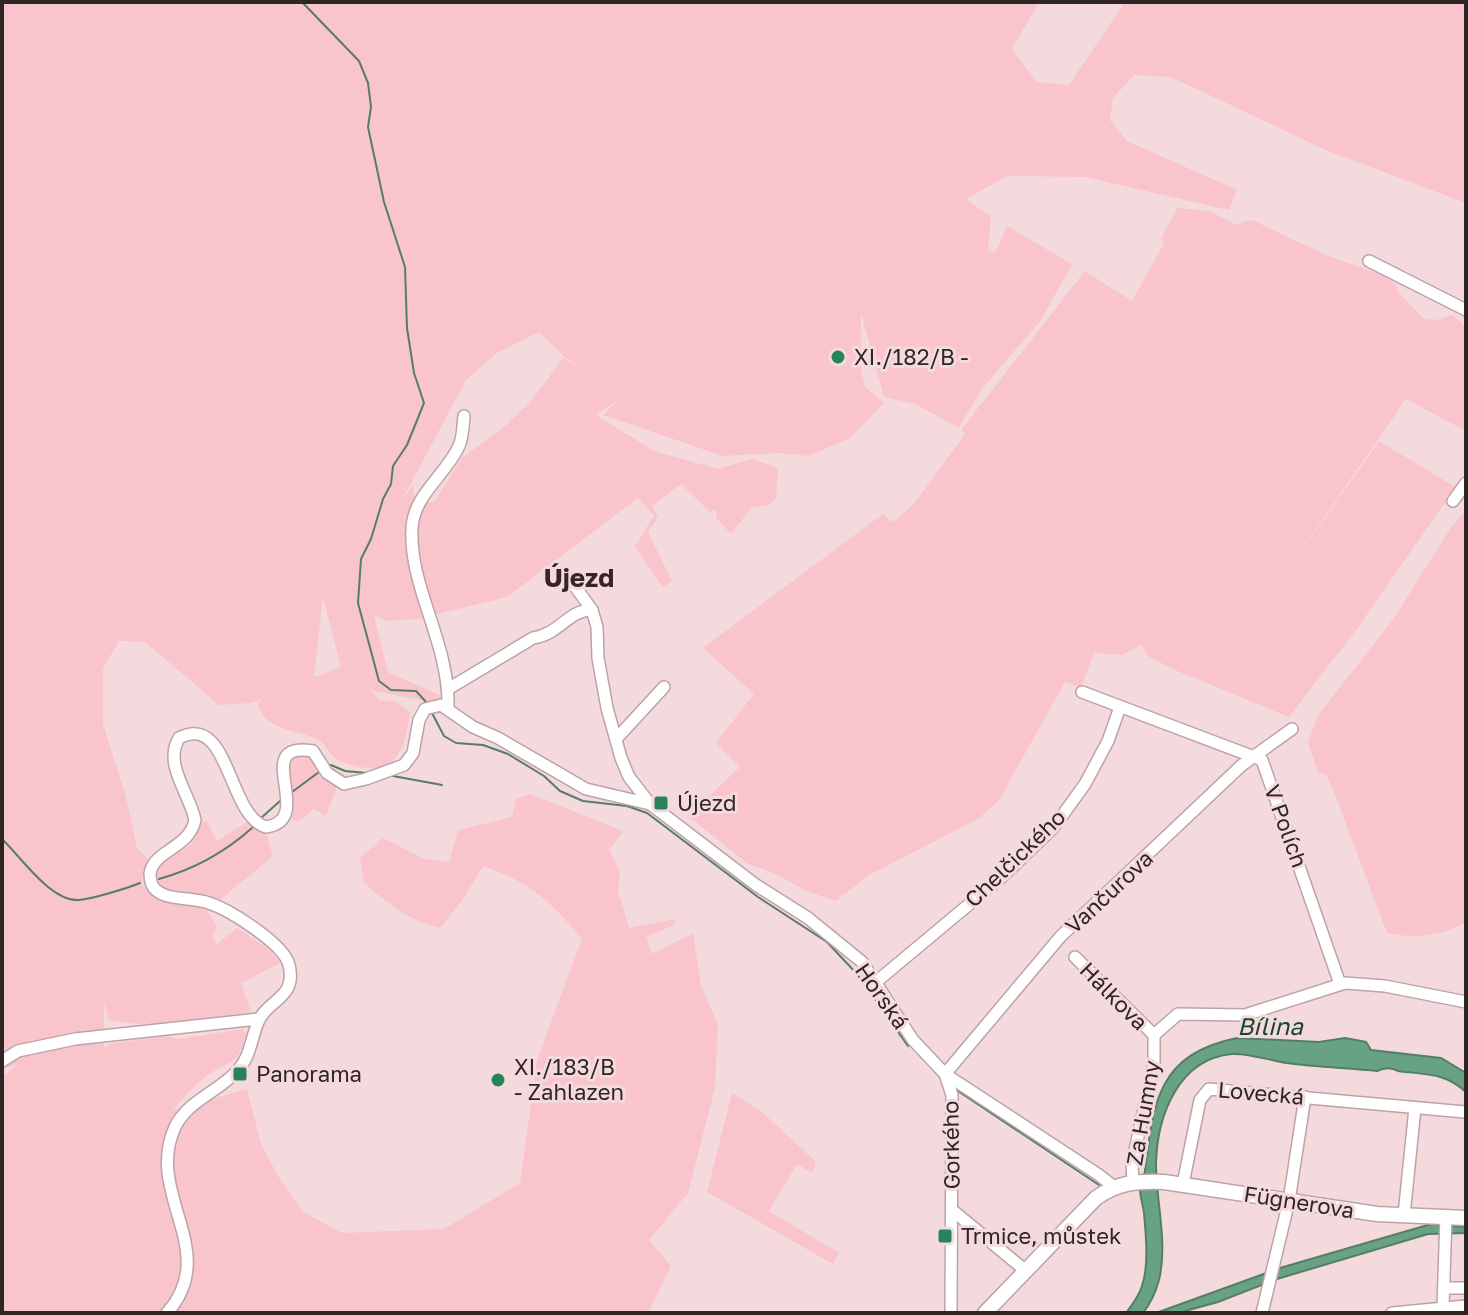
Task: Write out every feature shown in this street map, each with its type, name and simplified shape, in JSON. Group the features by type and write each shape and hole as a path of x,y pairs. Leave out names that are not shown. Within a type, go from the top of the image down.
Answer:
{"main road":[{"name":"Fügnerova","path":"1114,1187 1136,1182 1164,1182 1377,1214 1404,1215 1445,1225 1466,1218"},
{"path":"985,1313 1096,1198 1114,1187"}],"street":[{"path":"1369,261 1466,310"},
{"path":"448,708 448,689 438,638 415,564 411,532 415,508 460,443 464,416"},
{"path":"1453,501 1466,483"},
{"path":"569,578 592,610 597,627 598,658 607,708 621,758 629,777 650,804"},
{"path":"448,689 533,638 547,636 581,610 592,610"},
{"path":"617,738 664,687"},
{"name":"V Polích","path":"1082,692 1262,760 1340,984"},
{"path":"167,1313 185,1285 189,1261 169,1182 168,1156 172,1135 179,1120 202,1096 237,1071 247,1056 259,1019 285,994 291,981 290,966 281,951 221,909 208,903 165,895 156,891 150,882 150,870 155,861 187,838 195,820 175,768 174,746 179,738 190,732 206,736 218,750 252,820 266,827 283,821 287,813 281,773 283,762 289,754 299,749 313,751 327,773 344,784 374,777 404,765 413,753 419,720 430,707 448,708 473,727 586,789 650,804"},
{"name":"Chelčického","path":"876,982 1003,876 1054,827 1085,784 1108,741 1120,707"},
{"name":"Vančurova","path":"945,1074 1061,936 1242,765 1292,729"},
{"name":"Horská","path":"650,804 756,885 808,918 862,962 913,1040 945,1074 1114,1187"},
{"name":"Hálkova","path":"1075,957 1154,1035"},
{"name":"Za Humny","path":"1136,1182 1132,1164 1154,1063 1154,1035 1178,1014 1245,1015 1340,984 1385,986 1466,1002"},
{"path":"2,1061 18,1051 75,1039 259,1019"},
{"name":"Gorkého","path":"945,1074 952,1095 951,1313"},
{"name":"Lovecká","path":"1183,1184 1204,1091 1213,1089 1465,1112"},
{"path":"1262,1313 1289,1201 1305,1097"},
{"path":"1404,1215 1415,1108"},
{"path":"952,1210 1026,1271"},
{"path":"1443,1307 1445,1225"},
{"path":"1444,1288 1466,1288"},
{"path":"1399,1312 1466,1306"}],"shaded area":[{"path":"2,2 1039,2 1012,49 1037,82 1069,85 1123,5 1122,2 1466,2 1466,203 1328,151 1171,77 1134,75 1113,98 1110,120 1127,141 1237,190 1229,210 1085,177 1007,176 966,199 991,217 988,250 995,253 1007,226 1072,264 1041,320 981,390 959,428 915,404 884,397 861,313 861,370 865,387 884,403 850,438 809,456 780,453 723,456 603,415 618,400 596,415 654,451 718,469 752,459 778,468 776,499 768,505 751,508 731,534 717,519 715,509 710,512 681,484 652,506 658,517 648,532 672,581 663,587 635,547 654,515 638,498 507,597 433,615 418,556 418,503 434,502 462,458 505,426 532,400 563,358 586,371 566,358 539,332 497,353 466,380 401,502 413,485 415,507 412,522 428,618 388,621 374,616 388,672 444,697 432,702 374,691 365,684 380,700 396,702 410,712 406,736 397,756 382,767 371,768 339,761 317,739 272,723 261,712 258,704 261,699 252,703 219,705 145,642 119,641 103,668 103,724 126,797 137,848 148,859 142,885 162,900 206,908 217,927 212,937 217,944 237,928 266,947 280,963 241,983 251,1012 180,1022 126,1023 109,1020 104,1003 104,1048 110,1044 164,1036 180,1039 242,1029 246,1033 236,1057 200,1082 172,1111 247,1089 261,1144 278,1176 302,1211 342,1233 444,1229 520,1183 537,1060 582,939 527,886 483,866 440,928 429,925 399,910 364,883 360,858 383,838 424,859 449,862 458,830 512,817 516,799 530,794 623,831 609,850 620,872 618,891 629,928 676,919 672,926 646,937 652,954 693,933 701,985 718,1025 715,1088 688,1193 649,1240 671,1266 648,1313 2,1313 2,1077 17,1065 6,1068 2,1074","holes":["323,597 341,667 314,676"]},
{"path":"1177,208 1209,211 1236,225 1252,220 1326,255 1382,275 1396,285 1399,293 1424,319 1436,320 1452,315 1463,324 1466,335 1466,431 1406,399 1256,616 1379,441 1457,488 1445,497 1448,502 1289,717 1175,670 1148,656 1141,645 1122,655 1094,653 1081,687 1065,682 999,800 978,819 869,875 836,901 806,891 774,873 748,864 688,816 740,767 716,743 754,694 703,648 883,514 893,522 914,504 965,434 961,430 1085,271 1132,301 1164,243 1161,239"},
{"path":"1466,510 1466,922 1438,933 1397,935 1387,933 1334,792 1327,776 1318,772 1308,743 1318,715 1392,621 1452,526"},
{"path":"298,755 312,758 320,776 337,787 326,816 314,809 298,822 292,819 287,776 292,761"},
{"path":"207,821 217,841 249,821 255,829 266,833 273,856 220,900 163,889 156,883 154,876 157,870 190,845 201,822"},
{"path":"1237,1038 1319,1042 1345,1038 1366,1042 1371,1050 1441,1058 1466,1073 1466,1092 1442,1078 1390,1068 1377,1071 1309,1066 1238,1054 1213,1058 1197,1067 1184,1078 1174,1093 1166,1109 1157,1146 1156,1178 1162,1251 1159,1280 1143,1313 1126,1313 1141,1290 1146,1269 1146,1231 1140,1189 1152,1123 1164,1085 1175,1069 1190,1056 1211,1045"},
{"path":"732,1093 761,1111 816,1162 812,1173 797,1164 769,1211 839,1253 833,1264 707,1192"},
{"path":"1431,1224 1466,1227 1466,1233 1428,1234 1277,1279 1218,1302 1178,1313 1156,1313 1280,1268"}],"waterway":[{"path":"302,2 359,61 368,83 371,107 368,127 384,202 405,267 407,328 414,373 424,403 407,445 393,466 391,484 361,559 358,603 379,681 391,690 416,691 427,703"},
{"path":"432,713 444,736 456,743 483,745 508,754 544,776 560,791 583,801 627,806 647,813 758,897 827,942 857,974 908,1046"},
{"path":"331,765 345,771 367,773"},
{"path":"292,792 319,772"},
{"path":"393,776 442,785"},
{"path":"261,818 280,801"},
{"path":"159,879 208,859 252,828"},
{"path":"2,839 37,877 68,899 92,898 140,883"},
{"path":"958,1091 1099,1185"}],"place":[{"name":"XI./182/B -","path":"838,357"},
{"name":"Újezd","path":"661,803"},
{"name":"Panorama","path":"240,1074"},
{"name":"XI./183/B - Zahlazen","path":"498,1080"},
{"name":"Trmice, můstek","path":"945,1236"}],"district":[{"name":"Újezd","path":"579,578"}],"water label":[{"name":"Bílina","path":"1270,1027"}]}
